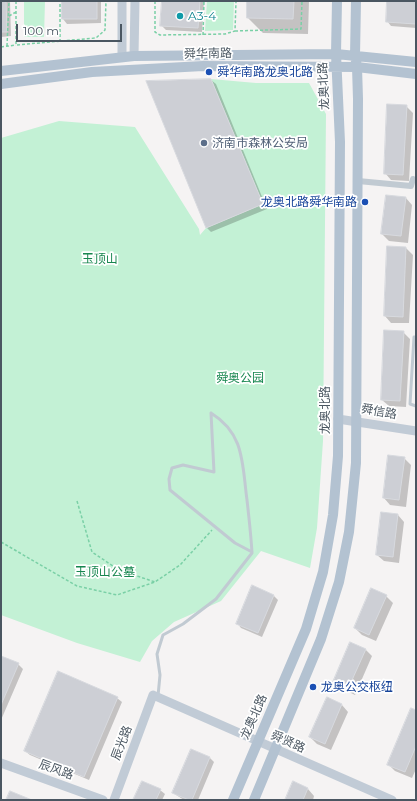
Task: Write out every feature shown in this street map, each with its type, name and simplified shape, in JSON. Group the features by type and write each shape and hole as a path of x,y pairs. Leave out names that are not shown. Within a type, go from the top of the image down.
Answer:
{"main road":[{"name":"龙奥北路","path":"233,800 306,629 323,572 333,515 338,456 340,142 336,54 337,1"},
{"path":"254,800 321,639 341,575 349,532 355,483 356,420 358,67 355,56 356,1"},
{"name":"舜华南路","path":"1,71 134,56 336,54 416,62"},
{"name":"舜华南路","path":"1,84 92,72 203,66 358,67 416,74"}],"street":[{"path":"122,1 122,57"},
{"path":"134,1 134,56"},
{"path":"358,181 412,186 413,179 416,180"},
{"name":"舜信路","path":"338,419 356,420 416,431"},
{"name":"舜贤路","path":"156,695 392,800"},
{"name":"辰光路","path":"114,800 156,695"},
{"name":"辰风路","path":"1,763 103,800"}],"lane":[{"path":"416,337 414,337 410,404 416,406"},
{"path":"156,695 160,675 157,654 163,635 183,624 216,599 252,552 246,487 238,442 226,424 211,412 214,472 183,465 172,468 169,479 170,490 235,543 252,552"}],"path":[{"path":"7,46 9,1"},
{"path":"16,1 16,45"},
{"path":"60,1 60,42"},
{"path":"1,47 96,38 105,30 106,1"},
{"path":"155,1 154,32 160,35 203,35 225,34 235,31 301,29 302,1"},
{"path":"203,35 204,1"},
{"path":"235,31 236,1"},
{"path":"9,16 16,12"},
{"path":"77,501 92,552 119,570 155,582"},
{"path":"1,542 77,586 117,595 155,582 180,565 214,527"}],"green space":[{"path":"24,1 45,1 44,37 24,37"},
{"path":"207,1 234,1 233,30 205,31"},
{"path":"211,79 256,83 309,83 326,114 323,441 317,528 310,568 261,551 221,601 174,622 152,641 140,662 77,643 1,615 1,138 59,121 135,127 199,229 200,235 206,228 263,204"}],"building":[{"path":"1,1 6,1 7,32 1,32"},
{"path":"62,1 97,1 97,19 62,19"},
{"name":"A3-4","path":"162,1 200,1 198,28 160,26"},
{"path":"247,1 294,1 293,19 247,18"},
{"path":"387,1 416,1 416,24 386,22"},
{"name":"济南市森林公安局","path":"211,79 263,204 206,228 146,81"},
{"path":"387,104 407,105 403,175 384,174"},
{"path":"386,195 406,197 401,236 381,234"},
{"path":"387,246 406,247 403,317 384,316"},
{"path":"384,330 404,331 400,401 381,400"},
{"path":"388,455 405,457 399,500 383,498"},
{"path":"381,512 398,514 393,557 376,555"},
{"path":"252,585 274,595 258,633 236,624"},
{"path":"371,588 387,595 369,635 354,628"},
{"path":"350,642 366,649 348,689 333,682"},
{"path":"1,656 19,663 1,705"},
{"path":"58,671 118,697 84,777 24,751"},
{"path":"327,697 342,704 325,744 309,737"},
{"path":"411,708 416,710 416,746 405,772 387,765"},
{"path":"191,749 210,757 192,800 189,800 172,793"},
{"path":"142,781 161,789 156,800 133,800"},
{"path":"293,781 308,788 303,800 285,800"},
{"path":"10,791 32,800 6,800"}],"place":[{"name":"A3-4","path":"180,16"},
{"name":"舜华南路龙奥北路","path":"209,72"},
{"name":"济南市森林公安局","path":"204,143"},
{"name":"龙奥北路舜华南路","path":"365,202"},
{"name":"龙奥公交枢纽","path":"313,687"}],"park label":[{"name":"玉顶山","path":"100,259"},
{"name":"舜奥公园","path":"240,378"},
{"name":"玉顶山公墓","path":"105,572"}]}
